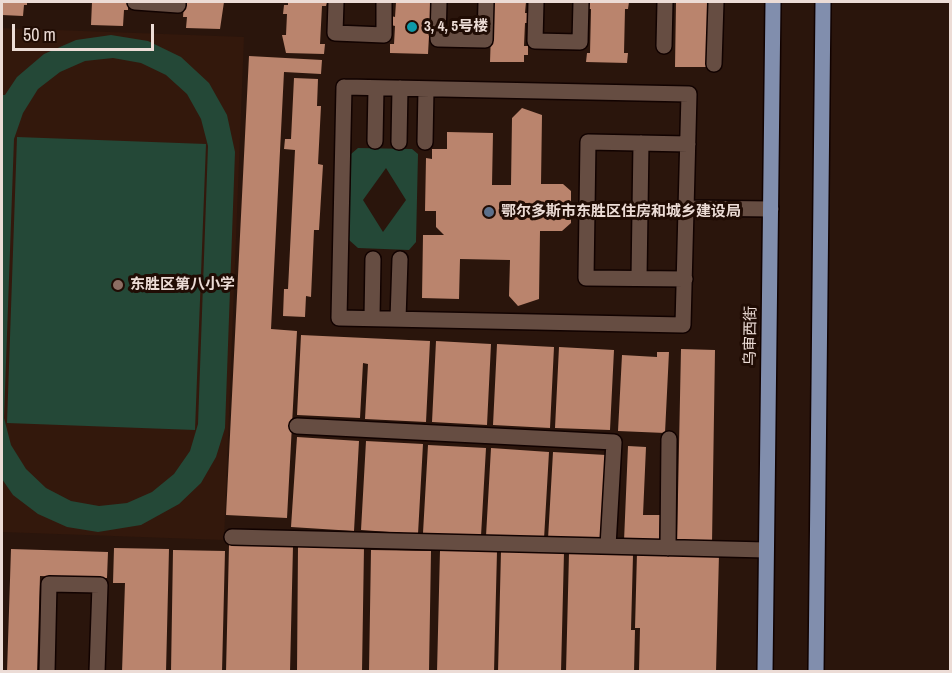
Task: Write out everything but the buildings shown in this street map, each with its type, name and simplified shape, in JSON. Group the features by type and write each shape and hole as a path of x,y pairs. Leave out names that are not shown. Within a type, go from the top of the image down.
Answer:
{"main road":[{"name":"乌审西街","path":"765,672 773,2"},
{"path":"816,672 823,2"}],"lane":[{"path":"135,2 178,5 178,2"},
{"path":"336,2 335,33 384,35 384,2"},
{"path":"439,2 438,39 485,40 486,2"},
{"path":"536,2 535,41 580,42 581,2"},
{"path":"664,46 665,2"},
{"path":"714,64 716,2"},
{"path":"344,87 400,88 689,94 684,325 339,318 344,87"},
{"path":"375,141 376,88"},
{"path":"399,142 400,88"},
{"path":"425,142 426,89"},
{"path":"685,279 585,278 588,142 688,144"},
{"path":"639,279 640,143"},
{"path":"686,208 771,209"},
{"path":"372,318 373,259"},
{"path":"398,319 400,259"},
{"path":"297,426 614,442 608,546"},
{"path":"668,548 669,439"},
{"path":"232,537 766,550"},
{"path":"47,672 49,584 100,585 97,672"}],"shaded area":[{"name":"东胜区第八小学","path":"2,28 244,37 224,540 2,532"}],"green space":[{"path":"111,35 148,41 181,57 209,83 227,115 235,152 225,428 216,457 201,483 179,504 141,525 98,532 67,527 38,514 13,495 2,479 2,95 5,95 17,77 44,54 76,40","holes":["113,58 141,63 166,75 187,94 201,119 208,146 198,424 190,451 174,474 152,492 127,503 99,506 71,501 46,488 26,469 11,445 4,418 14,139 23,113 38,89 60,72 85,61"]},
{"path":"17,137 206,144 195,430 7,423"},
{"path":"358,148 412,149 418,154 416,242 409,250 358,248 349,240 351,154","holes":["386,168 406,200 383,232 363,200"]}],"place":[{"name":"3, 4, 5号楼","path":"412,27"},
{"name":"鄂尔多斯市东胜区住房和城乡建设局","path":"489,212"},
{"name":"东胜区第八小学","path":"118,285"}]}
